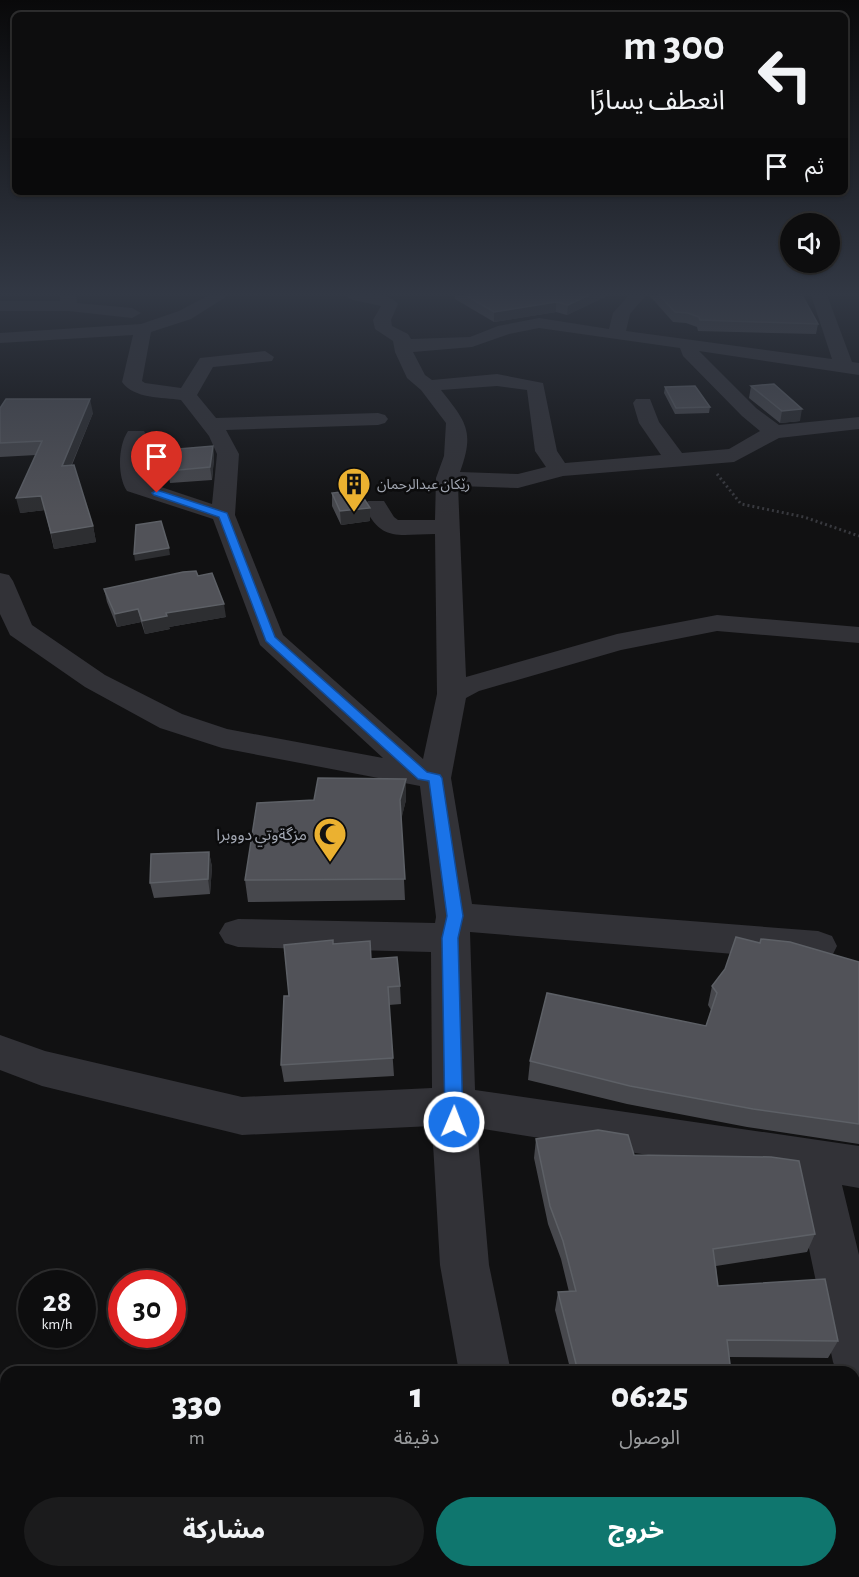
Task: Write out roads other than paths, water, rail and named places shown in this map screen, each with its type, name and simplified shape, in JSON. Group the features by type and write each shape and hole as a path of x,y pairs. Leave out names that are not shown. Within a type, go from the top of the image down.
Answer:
{"street":[{"path":"135,369 132,382 139,388 187,395 219,435 228,454 224,515 270,639 429,777"},
{"path":"187,395 203,369"},
{"path":"413,369 417,378 428,386 456,423 455,456 447,478 452,694 429,777 452,927 458,1200 475,1334 483,1366"},
{"path":"706,369 749,412 774,432"},
{"path":"428,386 460,382 517,381 536,387 546,451 559,470"},
{"path":"643,403 650,423 676,460"},
{"path":"208,424 378,419"},
{"path":"447,478 487,482 539,479 559,470 734,454 774,432 857,424"},
{"path":"136,436 131,458 135,486 224,515"},
{"path":"376,506 384,522 394,527 448,527"},
{"path":"0,581 20,629 95,681 171,721 222,738 429,777"},
{"path":"452,694 469,685 617,642 717,623 859,635"},
{"path":"238,933 452,927 818,946"},
{"path":"0,1052 42,1068 242,1116 455,1106 859,1167"},
{"path":"813,1159 859,1362"}],"place":[{"name":"رێكان عبدالرحمان","path":"354,513"},
{"name":"مزگةوتي دووبرا","path":"330,863"}]}
